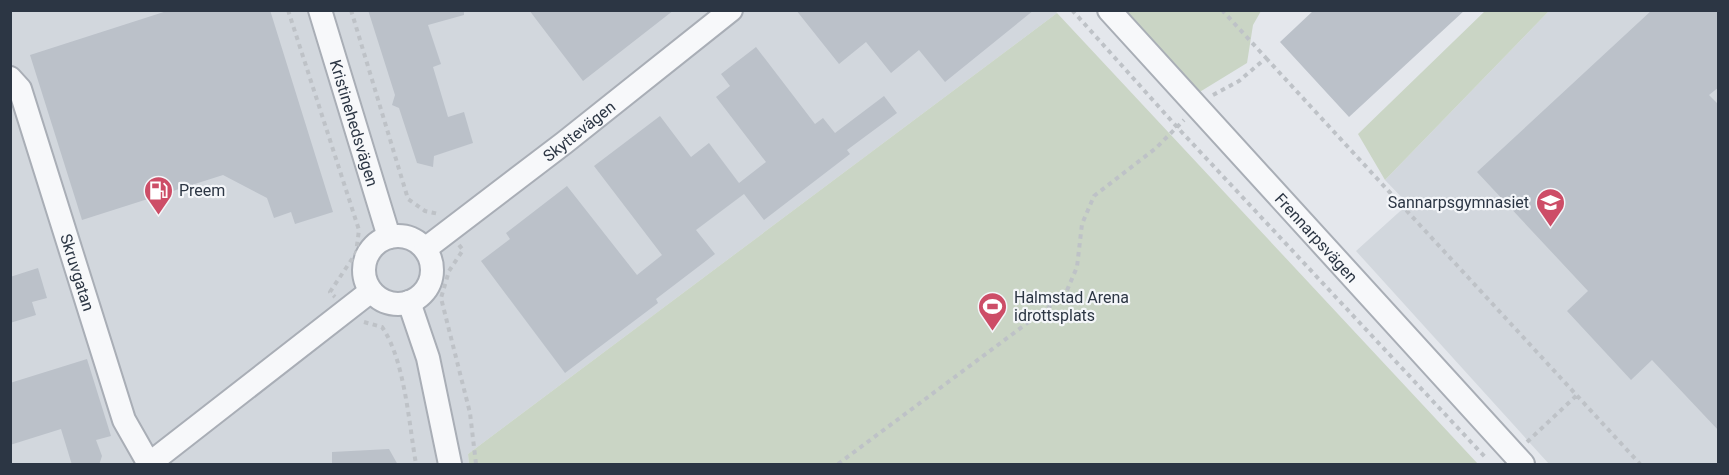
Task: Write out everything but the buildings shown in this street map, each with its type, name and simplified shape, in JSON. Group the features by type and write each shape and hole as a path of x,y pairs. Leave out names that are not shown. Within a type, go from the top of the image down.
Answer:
{"street":[{"name":"Kristinehedsvägen","path":"320,10 389,237"},
{"name":"Skyttevägen","path":"425,249 564,143 731,10"},
{"name":"Frennarpsvägen","path":"1109,10 1518,460"},
{"name":"Skruvgatan","path":"10,78 20,89 124,420 149,464"},
{"path":"389,237 409,237 425,249 431,262 431,277 422,294 409,302 385,301 371,291 364,275 366,257 377,243 389,237"},
{"path":"149,464 371,291"},
{"path":"409,302 428,358 450,465"}],"path":[{"path":"288,10 359,230 356,253 330,292 347,310 356,327 364,322 373,323 382,327 389,337 411,426 416,465"},
{"path":"1072,10 1177,127 1493,465"},
{"path":"1222,10 1640,465"},
{"path":"838,465 1065,295 1077,267 1082,224 1094,196 1156,148 1208,98 1239,81 1266,58"},
{"path":"1518,460 1577,395"}],"shaded area":[{"path":"1055,10 1057,13 468,454 469,464 11,464 10,11"},
{"name":"Sannarpsgymnasiet","path":"1549,11 1718,11 1718,464 1549,464 1356,251 1408,204 1385,180"}],"green space":[{"path":"1121,11 1261,11 1253,25 1247,63 1198,93"},
{"path":"1485,11 1549,11 1385,180 1358,134"},
{"name":"Halmstad Arena idrottsplats","path":"1057,13 1478,464 469,464 468,454"}],"place":[{"name":"Preem","path":"158,216"},
{"name":"Sannarpsgymnasiet","path":"1550,228"},
{"name":"Halmstad Arena idrottsplats","path":"993,332"}]}
